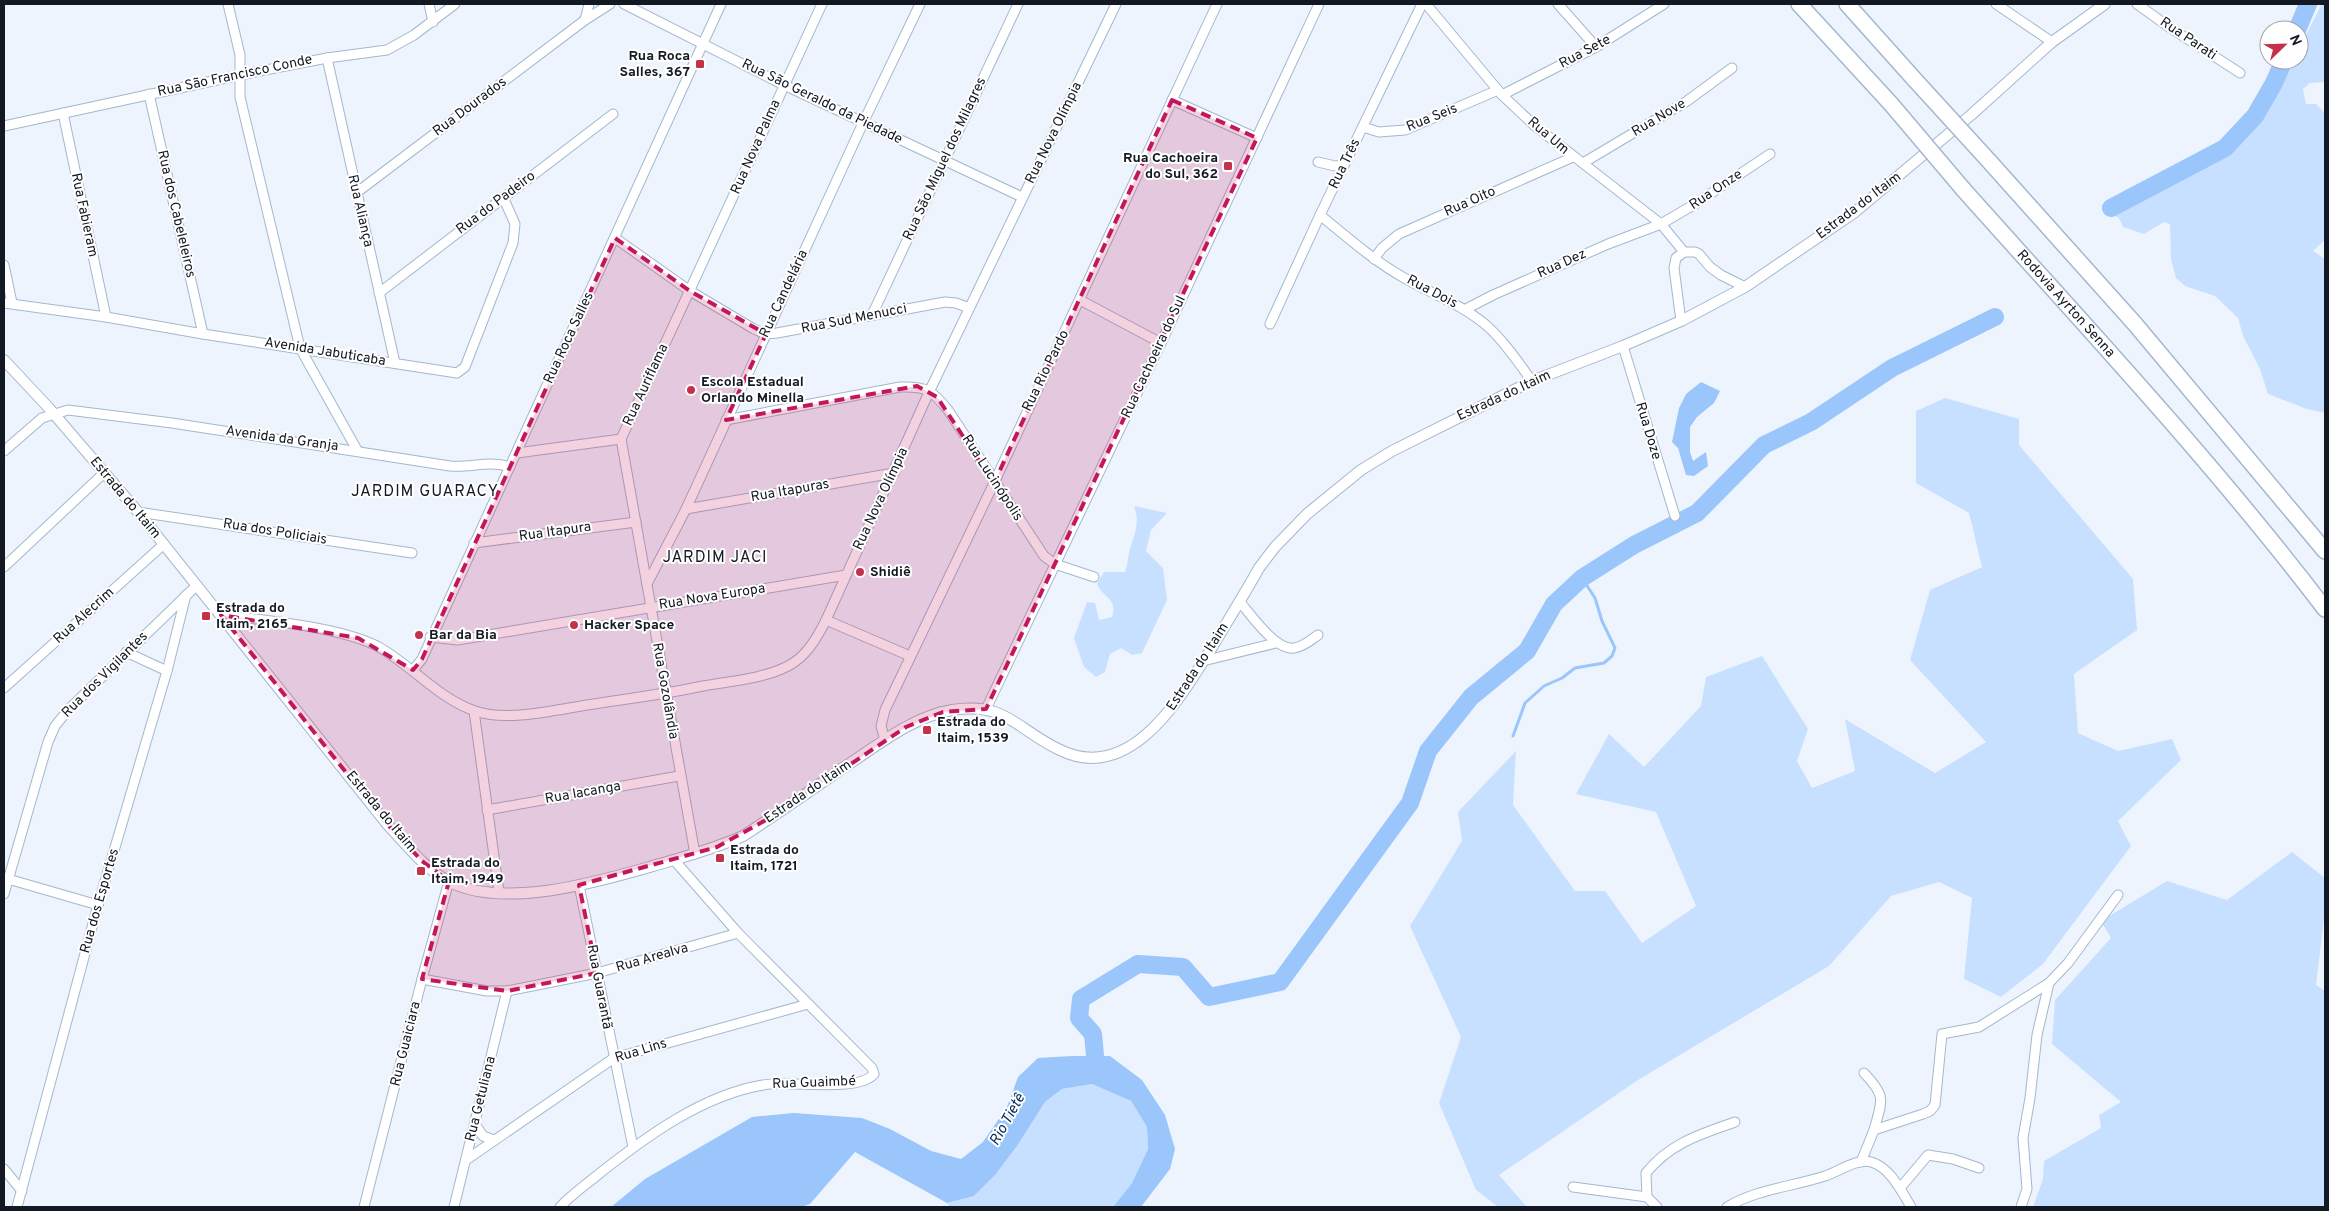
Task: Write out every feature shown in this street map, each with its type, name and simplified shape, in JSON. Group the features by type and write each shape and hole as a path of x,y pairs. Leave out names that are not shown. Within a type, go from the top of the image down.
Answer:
{"highway":[{"name":"Rodovia Ayrton Senna","path":"1799,4 1891,104 1963,190 2185,438 2272,541 2325,609"},
{"path":"1846,4 2135,324 2325,551"}],"street":[{"path":"228,4 240,55 240,97 300,348 357,450"},
{"path":"428,4 432,22"},
{"name":"Rua São Francisco Conde","path":"4,126 240,75 327,58 387,50 402,44 455,4"},
{"path":"585,20 589,4"},
{"name":"Rua Dourados","path":"356,193 585,20 610,4"},
{"name":"Rua São Geraldo da Piedade","path":"624,4 784,85 1022,197"},
{"name":"Rua Roca Salles","path":"413,670 422,659 430,637 517,453 721,4"},
{"name":"Rua Nova Palma","path":"690,291 822,4"},
{"name":"Rua Candelária","path":"647,584 686,509 863,123 920,4"},
{"name":"Rua São Miguel dos Milagres","path":"872,315 1018,4"},
{"name":"Rua Nova Olímpia","path":"221,615 311,628 358,638 393,656 442,692 474,711 506,714 544,712 665,694 748,678 787,667 808,650 826,620 930,390 1116,4"},
{"name":"Rua Rio Pardo","path":"885,740 881,726 882,718 1080,300 1217,4"},
{"name":"Rua Cachoeira do Sul","path":"986,709 1161,343 1319,4"},
{"name":"Rua Três","path":"1270,324 1320,215 1422,4"},
{"name":"Rua Um","path":"1426,4 1500,92 1535,126 1661,224 1684,252 1699,254 1710,267 1745,288"},
{"path":"1558,4 1596,47"},
{"name":"Rua Sete","path":"1500,92 1596,47 1664,4"},
{"path":"1996,4 2052,42"},
{"name":"Estrada do Itaim","path":"4,360 53,413 138,512 387,824 422,861 449,881 463,887 499,892 532,893 579,885 674,860 717,847 743,836 906,727 952,710 986,709 1007,716 1041,740 1068,754 1095,758 1131,746 1150,732 1174,707 1275,547 1307,514 1341,485 1392,450 1532,381 1623,346 1681,321 1745,288 1855,212 1971,115 2052,42 2105,4"},
{"name":"Rua Parati","path":"2137,4 2240,73"},
{"name":"Rua Aliança","path":"327,58 395,363"},
{"name":"Rua Nove","path":"1583,163 1687,101 1732,68"},
{"name":"Rua Seis","path":"1363,127 1378,132 1405,130 1500,92"},
{"name":"Rua dos Cabeleleiros","path":"149,94 203,334"},
{"path":"1172,100 1257,138"},
{"name":"Rua Fabieram","path":"63,113 106,317"},
{"name":"Rua do Padeiro","path":"379,293 613,114"},
{"name":"Rua Onze","path":"1661,224 1695,204 1770,154"},
{"name":"Rua Oito","path":"1374,259 1382,248 1398,234 1573,157"},
{"path":"1318,162 1335,166 1344,165"},
{"name":"Avenida Jabuticaba","path":"8,303 454,373 462,371 465,367 514,243 515,224 503,197"},
{"name":"Rua Dois","path":"1320,215 1374,259 1405,278 1466,309 1500,338 1532,381"},
{"name":"Rua Dez","path":"1466,309 1608,244 1661,224"},
{"path":"615,238 690,291 754,329 766,334"},
{"path":"1681,321 1674,268 1676,258 1684,252"},
{"path":"4,265 8,303"},
{"name":"Rua Auriflama","path":"517,453 621,439 690,291"},
{"path":"1080,300 1161,343"},
{"name":"Rua Sud Menucci","path":"766,334 945,302 956,303 969,308"},
{"name":"Rua Doze","path":"1623,346 1675,516"},
{"path":"726,420 900,387 917,386 930,390"},
{"name":"Rua Lucinópolis","path":"930,390 948,410 994,483 1044,556 1055,564"},
{"name":"Avenida da Granja","path":"53,413 68,410 357,450 450,466 494,464 510,467"},
{"path":"4,450 35,423 53,413"},
{"name":"Rua Gozolândia","path":"621,439 679,776 695,854"},
{"path":"4,567 104,473"},
{"name":"Rua Itapuras","path":"686,509 894,473"},
{"name":"Rua dos Policiais","path":"138,512 412,553"},
{"name":"Rua Itapura","path":"474,543 636,522"},
{"name":"Rua Alecrim","path":"4,688 164,544"},
{"path":"1055,564 1094,577"},
{"name":"Rua Nova Europa","path":"430,637 458,640 846,575"},
{"name":"Rua dos Vigilantes","path":"4,894 43,757 55,726 68,710 126,652 196,586"},
{"name":"Rua dos Esportes","path":"17,1207 98,905 167,671 186,595"},
{"path":"1240,602 1276,643 1293,649 1318,635"},
{"path":"826,620 910,656"},
{"path":"1203,661 1276,643"},
{"path":"126,652 167,671"},
{"path":"474,711 499,892"},
{"name":"Rua Iacanga","path":"487,810 679,776"},
{"name":"Rua Guaimbé","path":"560,1207 633,1148 698,1108 736,1092 764,1085 790,1083 848,1085 857,1084 872,1077 874,1074 872,1068 738,933 674,860"},
{"path":"8,879 98,905"},
{"name":"Rua Guaiciara","path":"364,1207 449,881"},
{"name":"Rua Guarantã","path":"579,885 633,1148"},
{"path":"1874,1130 1930,1111 1935,1105 1942,1034 1979,1027 2049,983 2068,963 2118,895"},
{"name":"Rua Arealva","path":"422,979 487,990 507,991 596,973 738,933"},
{"path":"2021,1207 2027,1189 2022,1138 2030,1098 2037,1035 2049,983"},
{"name":"Rua Getuliana","path":"454,1207 507,991"},
{"name":"Rua Lins","path":"466,1160 614,1058 808,1004"},
{"path":"1861,1162 1874,1130 1881,1096 1879,1090 1864,1073"},
{"path":"1647,1197 1646,1173 1652,1166 1681,1142 1735,1122"},
{"path":"475,1124 483,1136 494,1140"},
{"path":"1900,1188 1928,1155 1953,1159 1979,1168"},
{"path":"1727,1207 1758,1192 1823,1176 1861,1162 1871,1162 1882,1168 1900,1188 1911,1207"},
{"path":"4,1169 22,1190"},
{"path":"1572,1187 1647,1197 1657,1207"}],"highlighted area":[{"path":"1172,100 1257,138 986,709 943,712 906,727 775,815 717,847 579,885 597,973 507,991 422,979 449,881 422,861 387,824 221,615 358,638 413,670 422,659 615,238 690,291 766,334 726,420 917,386 937,397 994,483"}],"shaded area":[{"path":"2322,4 2325,4 2325,82 2310,83 2303,89 2306,104 2316,104 2325,113 2325,240 2313,251 2325,259 2325,413 2307,409 2268,394 2260,369 2243,336 2238,318 2215,296 2185,286 2176,278 2171,259 2170,224 2164,222 2144,234 2123,227 2119,218 2112,214 2120,198 2130,190 2191,170 2219,157 2229,150 2258,120 2287,70 2309,70 2309,29"},
{"path":"1945,398 2019,419 2019,445 2133,579 2137,630 2074,674 2078,733 2118,751 2172,739 2181,760 2118,821 2131,846 2043,964 2001,997 1964,979 1972,898 1939,882 1891,896 1829,966 1638,1080 1499,1175 1527,1207 1498,1207 1476,1190 1439,1103 1461,1037 1410,926 1462,841 1458,812 1516,751 1513,805 1575,891 1605,891 1642,943 1696,906 1656,812 1576,794 1609,734 1644,767 1701,706 1706,677 1762,656 1808,729 1797,761 1812,788 1855,771 1845,719 1935,773 1986,742 1910,660 1930,590 1982,567 1969,513 1916,483 1916,411"},
{"path":"1134,506 1167,513 1151,530 1146,551 1163,568 1167,600 1142,653 1132,655 1121,648 1110,654 1105,672 1096,677 1084,667 1074,638 1087,602 1095,603 1099,620 1112,617 1113,606 1097,584 1104,572 1125,572 1136,528 1137,518"},
{"path":"2292,852 2325,878 2325,910 2316,985 2325,991 2325,1207 2033,1207 2043,1179 2044,1161 2101,1128 2099,1115 2121,1102 2052,1044 2055,1000 2111,938 2101,921 2167,881 2227,900"},
{"path":"1092,1084 1131,1101 1147,1127 1148,1149 1132,1183 1113,1207 950,1207 947,1203 974,1196 995,1175 1017,1146 1045,1102 1062,1089"}],"water":[{"path":"1701,382 1720,391 1714,403 1697,417 1690,427 1690,452 1693,461 1706,452 1708,466 1694,476 1686,475 1678,448 1672,442 1679,408 1686,394"},
{"name":"Rio Tietê","path":"1110,1056 1142,1080 1165,1115 1175,1149 1170,1169 1141,1207 1113,1207 1132,1183 1148,1149 1147,1127 1131,1101 1092,1084 1062,1089 1045,1102 1017,1146 995,1175 974,1196 947,1203 855,1152 810,1204 801,1207 611,1207 645,1179 752,1117 794,1113 862,1118 890,1129 931,1151 961,1159 983,1142 1007,1107 1018,1077 1038,1058"}],"waterway":[{"path":"2301,20 2308,4"},
{"path":"2111,208 2225,148 2255,116 2280,70"},
{"path":"1096,1066 1093,1034 1079,1018 1081,999 1138,964 1183,967 1209,997 1280,982 1410,803 1428,751 1471,697 1527,651 1554,604 1582,578 1634,545 1697,513 1764,445 1811,422 1892,368 1995,317"},
{"path":"1513,736 1525,703 1544,686 1562,678 1575,668 1604,663 1612,656 1615,648 1602,621 1595,598 1582,578"}],"place":[{"name":"Rua Roca Salles, 367","path":"700,64"},
{"name":"Rua Cachoeira do Sul, 362","path":"1228,166"},
{"name":"Escola Estadual Orlando Minella","path":"691,390"},
{"name":"Shidiê","path":"860,572"},
{"name":"Estrada do Itaim, 2165","path":"206,616"},
{"name":"Hacker Space","path":"574,625"},
{"name":"Bar da Bia","path":"419,635"},
{"name":"Estrada do Itaim, 1539","path":"927,730"},
{"name":"Estrada do Itaim, 1721","path":"720,858"},
{"name":"Estrada do Itaim, 1949","path":"421,871"}],"district":[{"name":"JARDIM GUARACY","path":"425,492"},
{"name":"JARDIM JACI","path":"715,558"}]}
